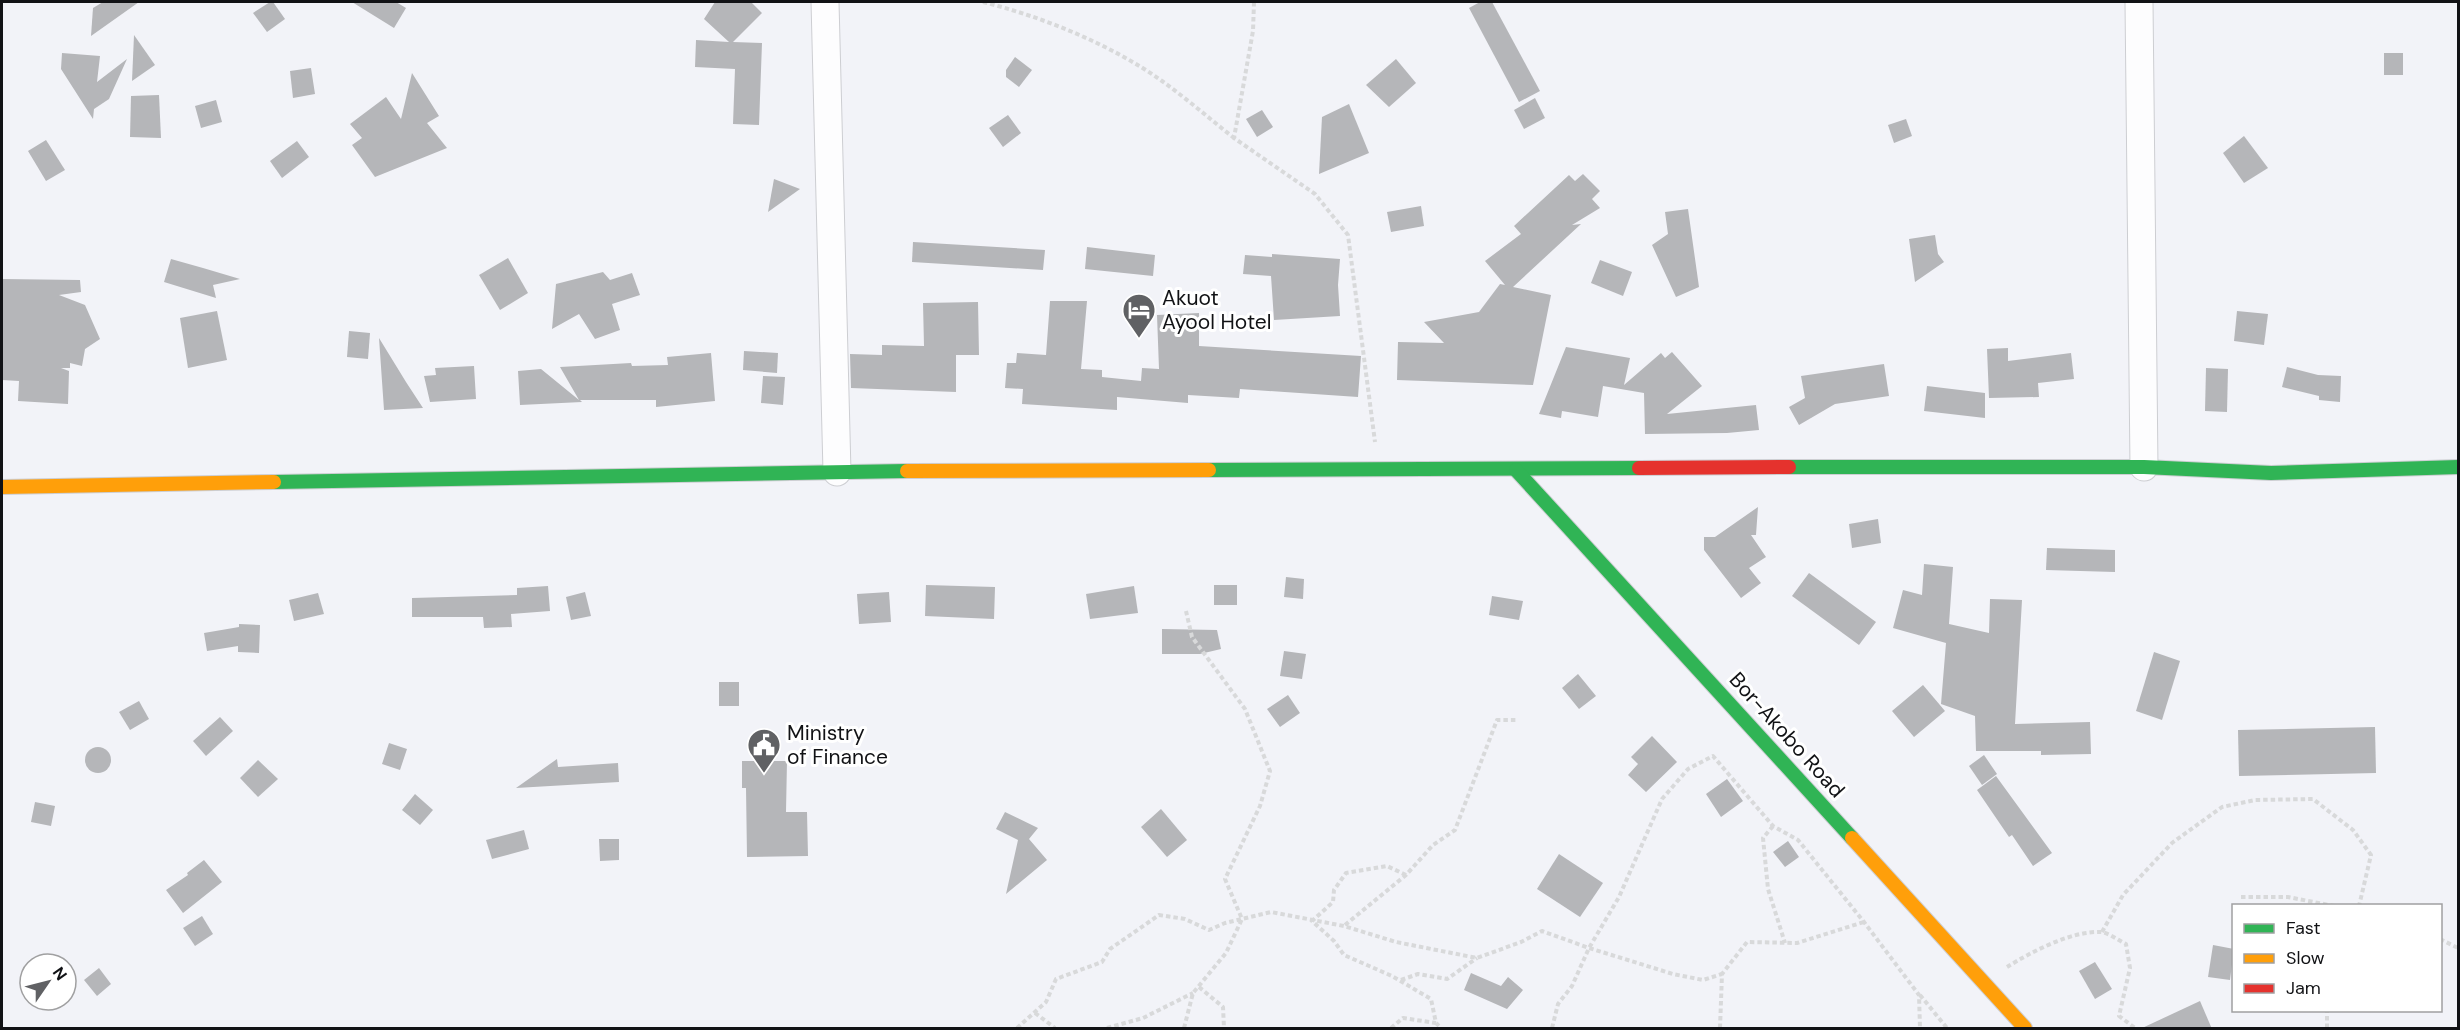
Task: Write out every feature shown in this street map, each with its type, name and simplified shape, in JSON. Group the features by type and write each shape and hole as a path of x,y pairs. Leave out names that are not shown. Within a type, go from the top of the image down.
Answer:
{"street":[{"path":"825,2 837,472"},
{"path":"2139,2 2144,467"},
{"path":"2,487 837,472 2144,467 2271,473 2458,467"},
{"name":"Bor-Akobo Road","path":"1516,470 2025,1029"}],"path":[{"path":"983,2 1042,20 1113,51 1161,80 1234,138 1315,194 1348,235 1379,470"},
{"path":"1234,138 1253,31 1254,2"},
{"path":"1107,1029 1143,1018 1193,993 1226,953 1242,919 1226,879 1260,806 1270,771 1245,709 1192,637 1186,611"},
{"path":"1344,926 1406,875 1433,845 1455,830 1467,793 1497,720 1515,720"},
{"path":"1552,1029 1558,1004 1572,986 1589,948 1619,897 1662,799 1688,769 1713,756 1773,826 1798,840 1947,1029"},
{"path":"2102,932 2122,895 2172,843 2222,807 2255,800 2313,799 2353,830 2371,855 2359,904"},
{"path":"1773,826 1763,838 1768,889 1785,943"},
{"path":"1312,921 1333,902 1334,890 1346,873 1387,866 1406,875"},
{"path":"2241,897 2288,897 2324,904"},
{"path":"1017,1029 1046,1002 1056,979 1102,962 1110,949 1159,915 1185,919 1209,930 1225,923 1270,912 1344,926 1396,942 1477,958"},
{"path":"1312,921 1334,941 1344,956 1400,981 1431,999 1436,1023 1441,1029"},
{"path":"1400,981 1418,974 1448,980 1477,958 1521,942 1542,931 1673,974 1703,980 1722,974 1747,942 1797,943 1864,921"},
{"path":"1984,982 2031,952 2068,939 2102,932 2126,944 2130,968 2119,1016 2135,1029"},
{"path":"2442,940 2458,948"},
{"path":"1720,1029 1722,974"},
{"path":"1198,987 1223,1007 1224,1029"},
{"path":"1184,1029 1193,993"},
{"path":"1919,995 1920,1029"},
{"path":"2327,1012 2327,1029"},
{"path":"1035,1013 1055,1029"},
{"path":"1391,1029 1403,1018 1436,1023"}],"building":[{"path":"103,2 139,2 91,36 93,8"},
{"path":"273,2 285,19 267,32 253,13"},
{"path":"352,2 396,2 406,8 394,28"},
{"path":"715,2 751,2 762,13 733,42 762,43 759,125 733,124 735,69 695,67 696,40 729,42 704,19"},
{"path":"1480,2 1492,2 1540,91 1519,102 1469,8"},
{"path":"134,35 155,65 132,81"},
{"path":"62,53 100,56 97,82 127,59 109,99 94,109 93,119 61,69"},
{"path":"2384,53 2403,53 2403,75 2384,75"},
{"path":"1015,57 1032,70 1019,87 1006,77 1006,70"},
{"path":"1396,59 1416,83 1389,107 1366,85"},
{"path":"311,68 315,94 293,98 290,71"},
{"path":"412,73 439,116 427,123 447,148 375,177 352,145 362,138 350,124 386,97 401,119"},
{"path":"159,95 161,138 130,137 131,96"},
{"path":"1535,98 1545,118 1524,129 1514,110"},
{"path":"216,100 222,122 201,128 195,106"},
{"path":"1349,104 1369,153 1319,174 1322,117"},
{"path":"1262,110 1273,127 1257,137 1246,119"},
{"path":"1008,115 1021,133 1003,147 989,128"},
{"path":"1906,119 1912,136 1894,143 1888,125"},
{"path":"2244,136 2268,168 2244,183 2223,153"},
{"path":"46,140 65,170 46,181 28,151"},
{"path":"297,141 309,157 282,178 270,161"},
{"path":"1583,174 1600,191 1592,199 1600,208 1572,225 1581,224 1513,287 1551,295 1533,385 1397,380 1398,342 1444,343 1424,322 1479,312 1500,284 1505,285 1485,261 1521,234 1514,226 1569,175 1575,181"},
{"path":"774,179 800,189 768,212"},
{"path":"1421,206 1424,226 1391,232 1387,212"},
{"path":"1688,209 1699,287 1676,297 1652,245 1668,234 1665,212"},
{"path":"1935,235 1938,254 1944,262 1915,282 1909,239"},
{"path":"913,242 1045,250 1043,270 912,262"},
{"path":"1087,247 1155,255 1153,276 1085,269"},
{"path":"1272,254 1340,259 1338,285 1340,316 1274,320 1271,276 1243,274 1245,255 1272,257"},
{"path":"508,258 528,293 500,310 479,275"},
{"path":"171,259 240,279 213,285 216,298 164,282"},
{"path":"1600,260 1632,272 1623,296 1591,283"},
{"path":"603,272 610,280 632,273 640,295 612,304 620,330 595,339 579,314 552,329 556,284"},
{"path":"2,279 80,280 81,292 59,295 85,305 100,339 85,349 82,366 70,363 70,368 61,368 69,371 68,404 18,401 19,381 2,380"},
{"path":"1050,301 1087,301 1081,369 1102,370 1102,377 1141,381 1142,368 1159,369 1157,315 1199,313 1199,346 1361,356 1358,397 1240,389 1239,398 1188,395 1188,403 1117,397 1117,410 1022,404 1023,389 1005,388 1007,363 1016,363 1017,353 1046,355"},
{"path":"978,302 979,355 956,355 956,392 851,388 850,354 882,355 882,345 924,346 923,303"},
{"path":"217,311 227,360 188,368 180,318"},
{"path":"2237,311 2268,314 2264,345 2234,341"},
{"path":"349,331 370,333 368,359 347,357"},
{"path":"379,338 406,382 423,408 384,410"},
{"path":"1566,347 1630,358 1624,385 1661,353 1665,358 1672,352 1702,386 1667,414 1756,405 1759,430 1727,433 1645,434 1644,393 1603,386 1598,417 1562,411 1561,418 1539,414"},
{"path":"2008,348 2008,361 2071,353 2074,379 2038,383 2039,397 1989,398 1987,349"},
{"path":"744,351 778,353 777,373 743,370"},
{"path":"711,353 715,401 656,407 656,400 580,400 582,402 520,405 518,371 541,369 579,400 560,367 631,363 632,366 668,365 667,357"},
{"path":"1884,364 1889,396 1835,404 1799,425 1789,407 1805,398 1801,376"},
{"path":"474,366 476,399 430,402 424,376 436,375 435,368"},
{"path":"2287,367 2318,375 2341,376 2340,402 2319,400 2319,396 2282,387"},
{"path":"2206,368 2228,369 2227,412 2205,411"},
{"path":"763,376 785,377 783,405 761,403"},
{"path":"1927,386 1985,393 1985,418 1924,411"},
{"path":"1758,507 1756,535 1751,535 1766,557 1749,568 1761,583 1741,598 1704,550 1704,537 1715,537"},
{"path":"1878,519 1881,543 1852,548 1849,524"},
{"path":"2047,548 2115,550 2115,572 2046,570"},
{"path":"1924,564 1953,567 1949,624 1989,633 1990,599 2022,600 2015,724 2090,722 2091,754 2041,755 2041,751 1976,751 1975,716 1941,704 1946,643 1893,628 1903,590 1922,595"},
{"path":"1809,573 1876,622 1859,645 1792,596"},
{"path":"1286,577 1304,579 1303,599 1284,597"},
{"path":"926,585 995,587 994,619 925,616"},
{"path":"1214,585 1237,585 1237,605 1214,605"},
{"path":"548,586 550,611 511,614 512,627 484,628 483,617 412,617 412,598 517,595 517,588"},
{"path":"1134,586 1138,613 1090,619 1086,594"},
{"path":"585,592 591,616 571,620 566,597"},
{"path":"889,592 891,622 859,624 857,594"},
{"path":"318,593 324,614 294,621 289,600"},
{"path":"1492,596 1523,601 1519,620 1489,615"},
{"path":"239,624 260,625 259,653 238,652 238,646 207,651 204,633 239,627"},
{"path":"1162,629 1217,630 1221,649 1200,654 1162,654"},
{"path":"1284,651 1306,654 1302,679 1280,676"},
{"path":"2154,652 2180,661 2162,720 2136,711"},
{"path":"1578,674 1596,696 1579,709 1562,688"},
{"path":"719,682 739,682 739,706 719,706"},
{"path":"1923,685 1945,711 1914,737 1892,711"},
{"path":"1288,695 1300,713 1280,727 1267,709"},
{"path":"139,701 149,719 130,730 119,712"},
{"path":"220,717 233,731 206,756 193,741"},
{"path":"2375,727 2376,773 2239,776 2238,730"},
{"path":"1652,736 1677,762 1646,792 1628,775 1638,764 1631,757"},
{"path":"389,743 407,749 400,770 382,764"},
{"path":"98,747 107,751 111,760 107,769 98,773 89,769 85,760 89,751"},
{"path":"1984,755 1997,774 1982,785 1969,766"},
{"path":"557,759 558,767 618,763 619,782 516,788"},
{"path":"258,760 278,779 258,797 240,778"},
{"path":"742,761 787,761 786,812 807,812 808,856 747,857 746,788 742,788"},
{"path":"1996,776 2052,853 2033,866 2012,835 2009,837 1977,790"},
{"path":"1727,779 1743,801 1721,817 1706,794"},
{"path":"415,794 433,810 420,825 402,810"},
{"path":"35,802 55,806 51,826 31,822"},
{"path":"1161,809 1187,840 1167,857 1141,827"},
{"path":"1005,812 1038,828 1029,839 1047,860 1006,894 1018,840 996,829"},
{"path":"524,830 529,849 492,859 486,840"},
{"path":"599,839 619,839 619,860 600,861"},
{"path":"1788,841 1799,857 1785,867 1773,852"},
{"path":"1559,854 1603,883 1580,917 1537,889"},
{"path":"204,860 222,882 183,913 166,890 188,875 187,873"},
{"path":"202,916 213,934 195,946 183,928"},
{"path":"2213,945 2232,949 2230,980 2208,977"},
{"path":"2095,962 2112,989 2095,999 2079,971"},
{"path":"99,968 111,984 97,996 84,980"},
{"path":"1471,973 1501,986 1508,977 1523,990 1507,1009 1464,990"},
{"path":"2200,1001 2212,1029 2140,1029"}],"traffic: fast":[{"path":"1789,467 2144,467 2271,473 2458,467"},
{"path":"1209,470 1639,468"},
{"path":"1516,470 1852,838"},
{"path":"274,482 907,471"}],"traffic: slow":[{"path":"907,471 1209,470"},
{"path":"2,487 274,482"},
{"path":"1852,838 2025,1028"}],"traffic: jam":[{"path":"1639,468 1789,467"}],"place":[{"name":"Akuot Ayool Hotel","path":"1139,339"},
{"name":"Ministry of Finance","path":"764,774"}]}
